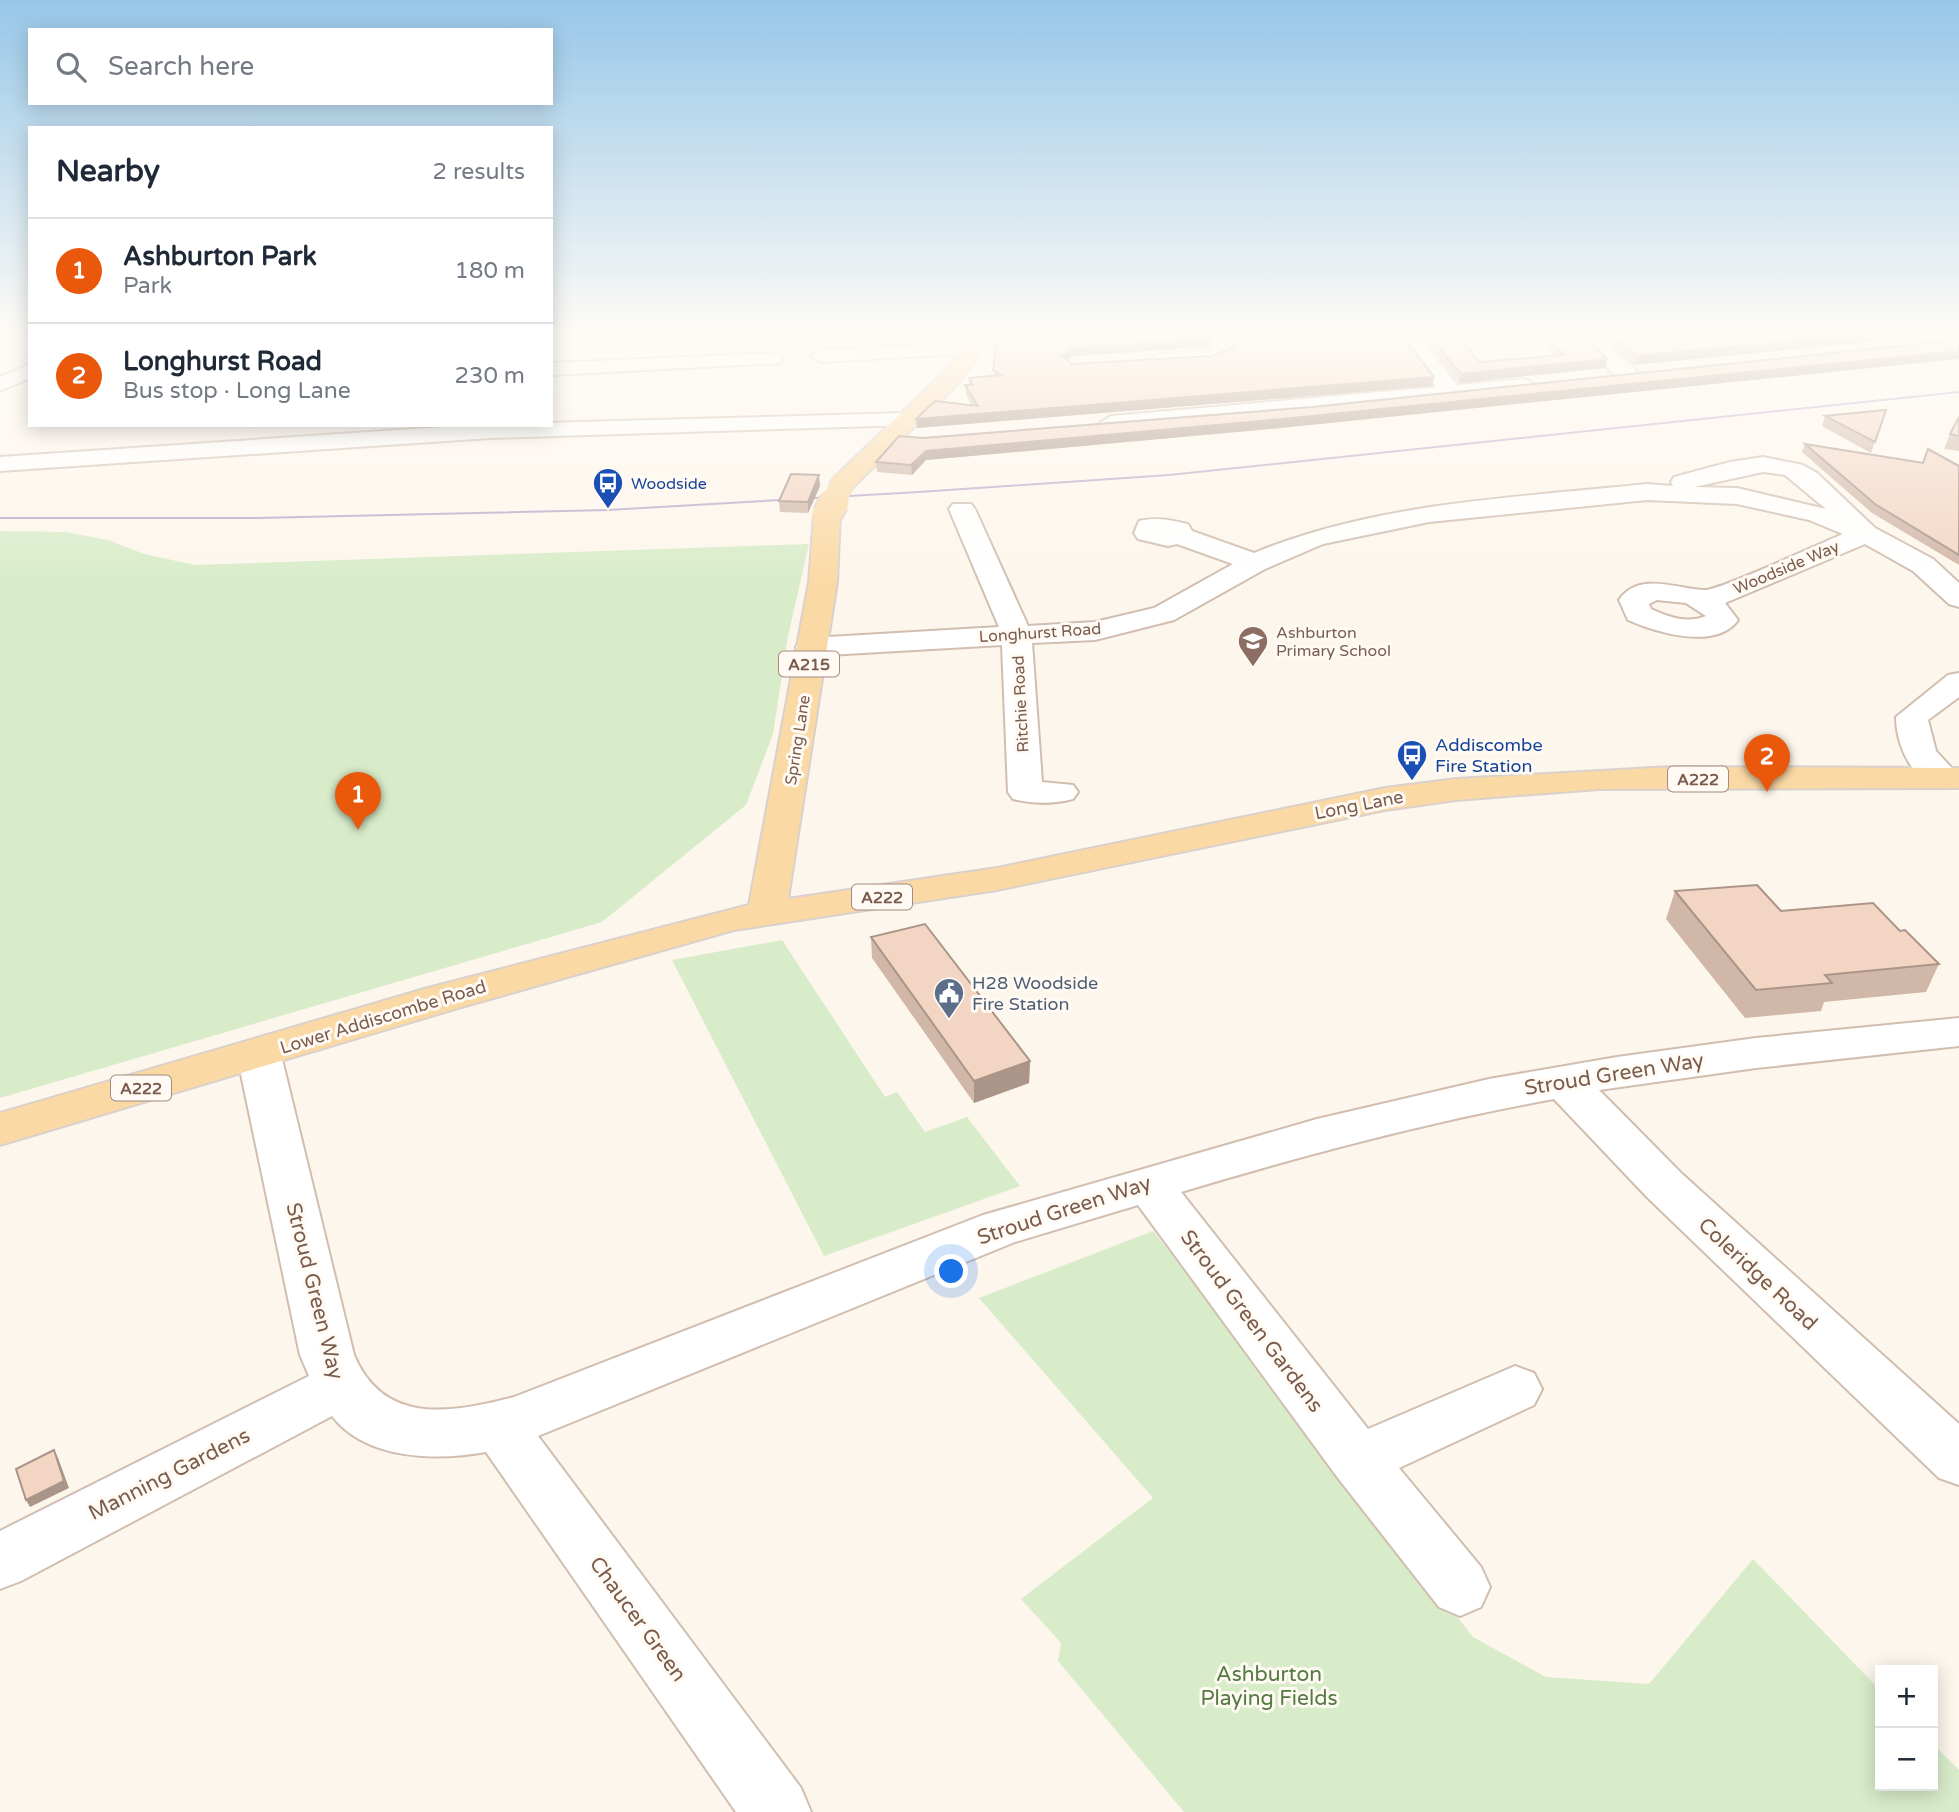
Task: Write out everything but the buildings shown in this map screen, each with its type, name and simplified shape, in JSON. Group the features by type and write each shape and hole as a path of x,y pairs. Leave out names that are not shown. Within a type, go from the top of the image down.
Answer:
{"main road":[{"name":"Spring Lane","path":"767,911 823,582 827,515 843,483 909,417"},
{"name":"Long Lane","path":"767,911 997,879 1437,790 1543,781 1951,778"},
{"name":"Lower Addiscombe Road","path":"0,1129 612,950 767,911"}],"street":[{"path":"1083,426 1189,417"},
{"path":"0,464 504,430 896,428 923,438"},
{"name":"Longhurst Road","path":"811,647 1095,631 1164,614 1255,562 1315,538 1393,520 1490,506 1647,492 1708,494 1765,500 1817,514 1866,534 1923,565 1959,598"},
{"name":"Ritchie Road","path":"962,509 1017,635 1025,792 1060,792"},
{"name":"Woodside Way","path":"1707,600 1866,534"},
{"path":"1178,535 1255,562"},
{"path":"1951,778 1927,764 1916,748 1912,717 1959,682"},
{"name":"Stroud Green Way","path":"258,1055 327,1356 338,1387 354,1406 388,1427 439,1434 499,1426 1000,1228 1317,1135 1489,1095 1563,1081 1756,1053 1953,1038"},
{"name":"Coleridge Road","path":"1563,1081 1664,1185 1959,1460"},
{"name":"Stroud Green Gardens","path":"1147,1183 1358,1460 1461,1587"},
{"name":"Manning Gardens","path":"0,1561 338,1387"},
{"path":"1358,1460 1515,1389"},
{"name":"Chaucer Green","path":"499,1426 777,1812"}],"green space":[{"path":"0,531 66,532 108,540 144,554 195,565 809,544 788,636 773,734 746,805 602,922 0,1098"},
{"path":"782,940 885,1097 897,1092 925,1132 967,1117 1020,1186 824,1256 672,960"},
{"name":"Ashburton Playing Fields","path":"1153,1231 1473,1637 1546,1677 1649,1684 1753,1559 1875,1685 1875,1791 1938,1791 1938,1749 1959,1770 1959,1812 1184,1812 1058,1661 1061,1643 1021,1599 1153,1498 979,1298"}],"tram line":[{"path":"0,518 258,518 608,510 919,492 1169,475 1725,417"}],"place":[{"name":"Woodside","path":"608,510"},
{"name":"Ashburton Primary School","path":"1253,668"},
{"name":"Addiscombe Fire Station","path":"1412,782"},
{"name":"Longhurst Road","path":"1767,792"},
{"name":"Ashburton Park","path":"358,830"},
{"name":"H28 Woodside Fire Station","path":"949,1020"}]}
